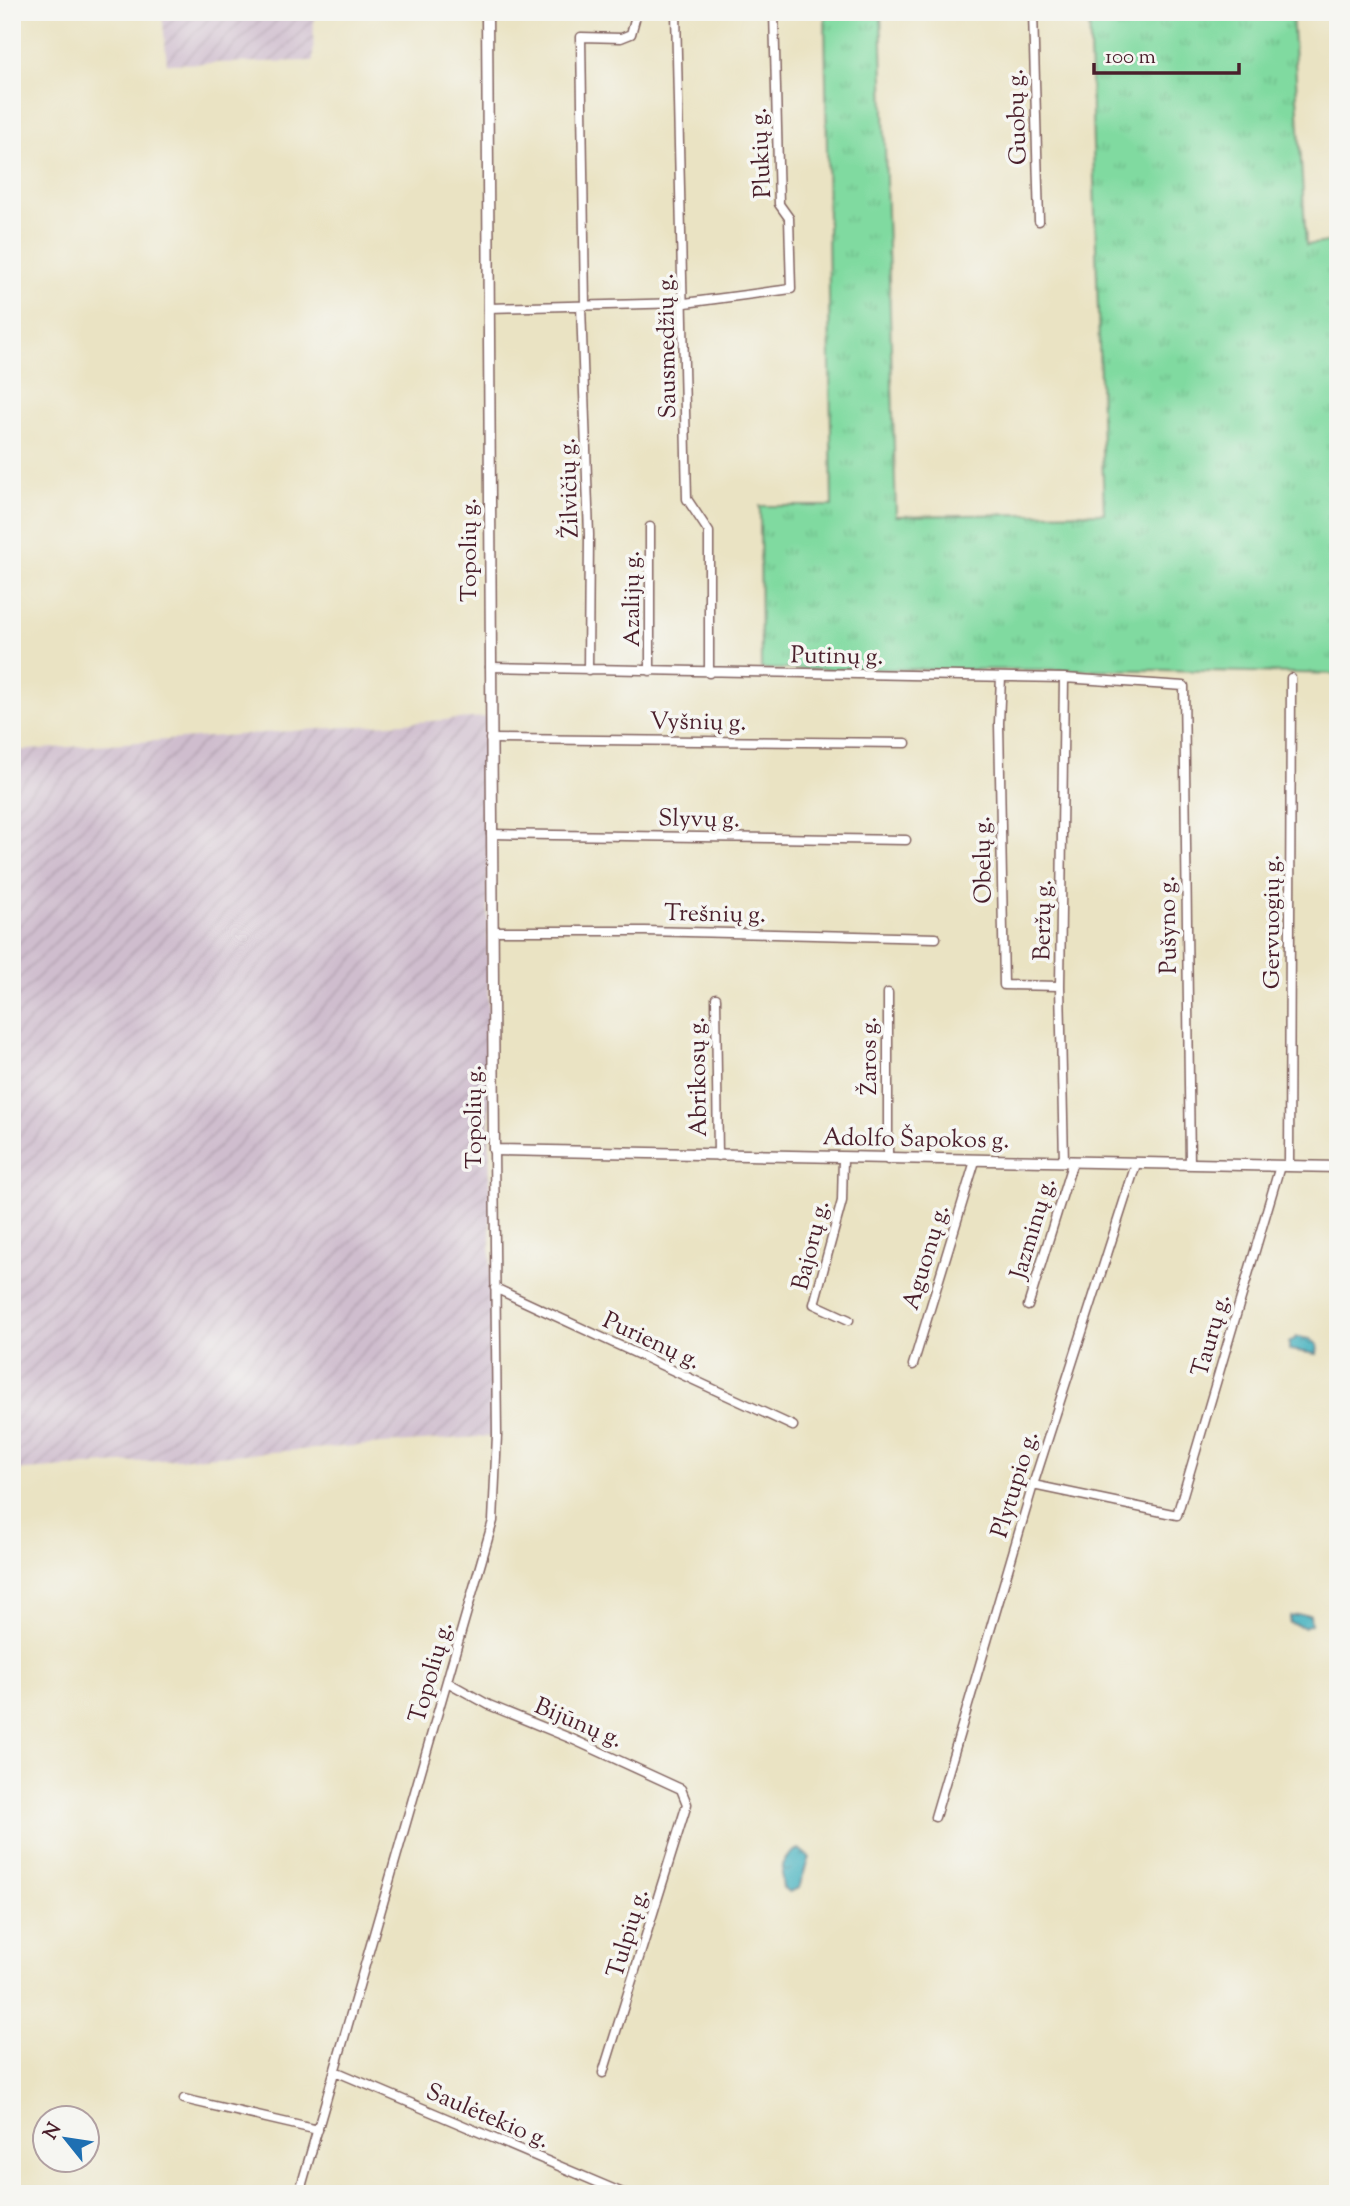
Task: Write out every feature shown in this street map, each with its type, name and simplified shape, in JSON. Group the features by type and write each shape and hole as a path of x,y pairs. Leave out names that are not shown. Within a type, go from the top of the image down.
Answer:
{"street":[{"name":"Topolių g.","path":"299,2194 449,1683 493,1521 496,1477 487,12"},
{"name":"Žilvičių g.","path":"588,670 589,535 583,306 582,37 621,38 631,34 636,12"},
{"name":"Sausmedžių g.","path":"676,12 685,303 687,499 709,531 709,673"},
{"name":"Plukių g.","path":"685,303 791,289 789,218 779,204 774,12"},
{"name":"Guobų g.","path":"1033,12 1039,221"},
{"path":"488,308 685,303"},
{"name":"Azalijų g.","path":"650,527 650,671"},
{"name":"Putinų g.","path":"490,667 1064,678 1184,686"},
{"name":"Obelų g.","path":"1001,677 999,723 1004,985 1060,986"},
{"name":"Beržų g.","path":"1064,678 1060,986 1069,1161"},
{"name":"Gervuogių g.","path":"1284,1166 1291,678"},
{"name":"Pušyno g.","path":"1184,686 1189,1164"},
{"name":"Vyšnių g.","path":"491,739 906,743"},
{"name":"Slyvų g.","path":"491,834 906,840"},
{"name":"Trešnių g.","path":"492,931 645,931 936,938"},
{"name":"Žaros g.","path":"888,993 888,1160"},
{"name":"Abrikosų g.","path":"716,998 718,1156"},
{"name":"Adolfo Šapokos g.","path":"494,1150 1338,1167"},
{"name":"Bajorų g.","path":"844,1158 842,1200 814,1304 849,1320"},
{"name":"Aguonų g.","path":"913,1365 975,1161"},
{"name":"Jazminų g.","path":"1028,1306 1069,1161"},
{"name":"Plytupio g.","path":"935,1817 1033,1485 1136,1164"},
{"name":"Taurų g.","path":"1033,1485 1177,1515 1284,1166"},
{"name":"Purienų g.","path":"495,1288 793,1426"},
{"name":"Bijūnų g.","path":"449,1683 489,1705 572,1738 681,1789 687,1804"},
{"name":"Tulpių g.","path":"603,2073 687,1804"},
{"name":"Saulėtekio g.","path":"335,2071 625,2194"},
{"path":"184,2099 318,2130"}],"shaded area":[{"path":"162,12 314,12 313,61 167,64"},
{"path":"486,717 492,1436 12,1471 12,751"}],"green space":[{"path":"825,12 881,12 896,516 1104,513 1089,12 1292,12 1306,245 1338,241 1338,674 1161,670 761,669 760,506 832,506"}],"water":[{"path":"1297,1337 1310,1339 1318,1345 1317,1354 1289,1350 1289,1343"},
{"path":"1310,1615 1311,1624 1304,1627 1290,1623 1290,1617"},
{"path":"799,1849 809,1857 799,1888 789,1892 783,1888 783,1865 793,1851"}]}
